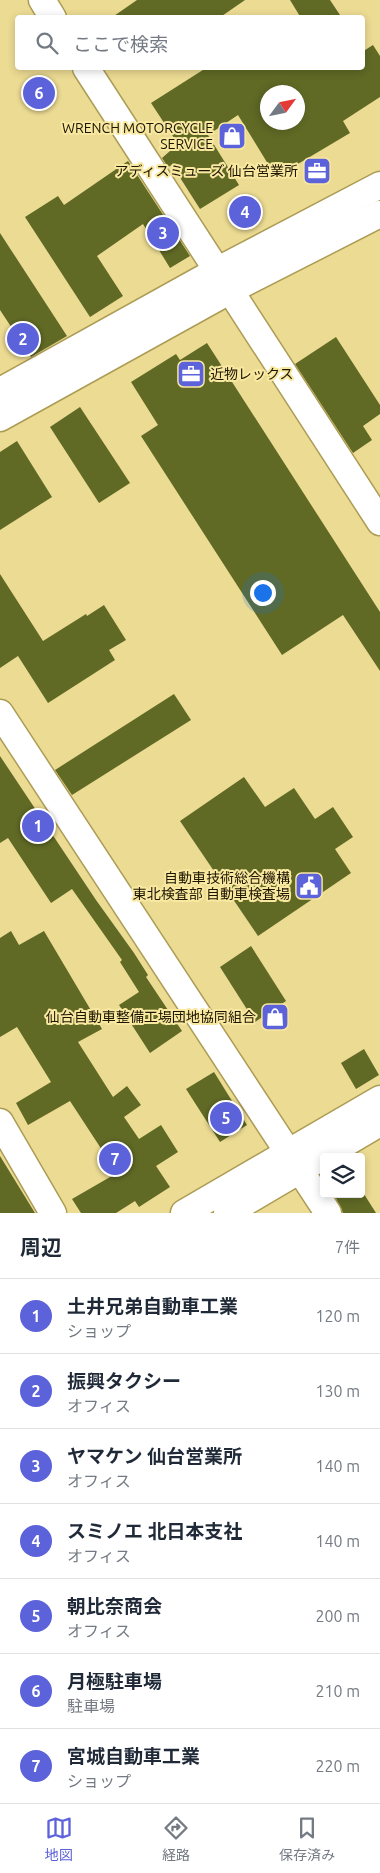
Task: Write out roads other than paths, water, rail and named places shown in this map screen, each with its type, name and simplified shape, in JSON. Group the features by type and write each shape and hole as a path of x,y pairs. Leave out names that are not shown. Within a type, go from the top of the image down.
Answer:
{"street":[{"path":"42,0 51,15"},
{"path":"87,70 380,522"},
{"path":"0,418 380,185"},
{"path":"0,391 224,280 380,214"},
{"path":"0,713 328,1213"},
{"path":"227,1213 380,1099"},
{"path":"0,1122 53,1213"},
{"path":"184,1213 380,1123"}],"place":[{"name":"月極駐車場","path":"39,93"},
{"name":"WRENCH MOTORCYCLE SERVICE","path":"232,136"},
{"name":"アディスミューズ 仙台営業所","path":"317,171"},
{"name":"スミノエ 北日本支社","path":"245,212"},
{"name":"ヤマケン 仙台営業所","path":"163,233"},
{"name":"振興タクシー","path":"23,339"},
{"name":"近物レックス","path":"191,374"},
{"name":"土井兄弟自動車工業","path":"38,826"},
{"name":"自動車技術総合機構 東北検査部 自動車検査場","path":"309,886"},
{"name":"仙台自動車整備工場団地協同組合","path":"275,1017"},
{"name":"朝比奈商会","path":"226,1118"},
{"name":"宮城自動車工業","path":"115,1159"}]}
